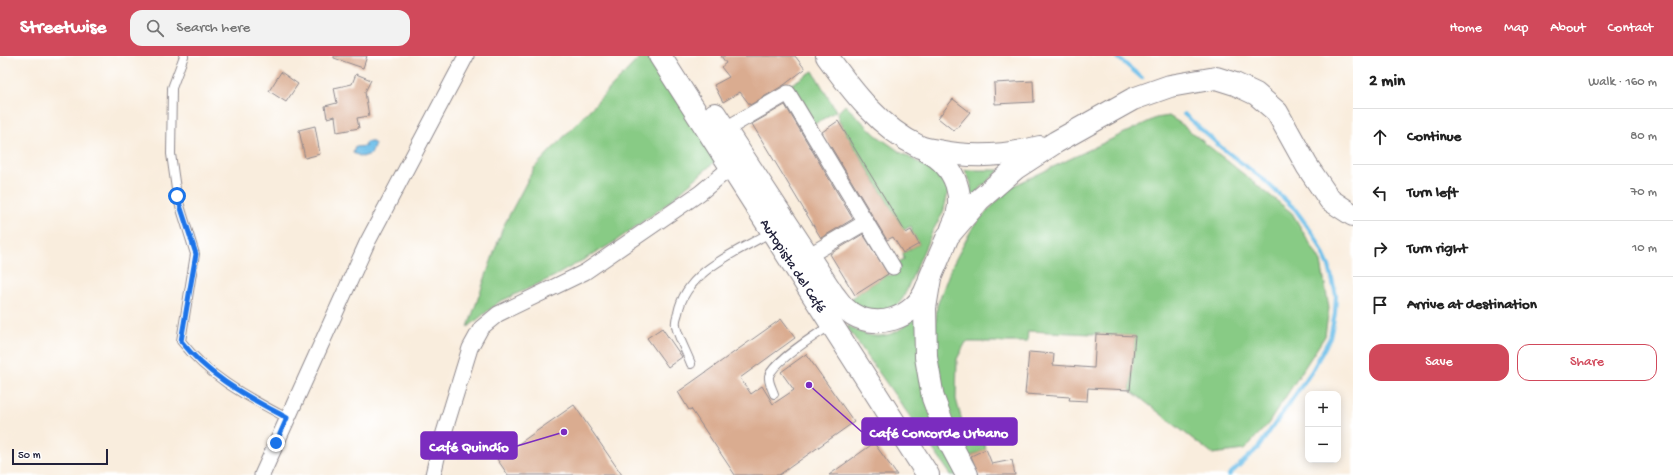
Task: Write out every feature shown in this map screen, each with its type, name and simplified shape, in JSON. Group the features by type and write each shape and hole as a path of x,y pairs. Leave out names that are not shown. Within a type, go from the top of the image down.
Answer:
{"highway":[{"name":"Autopista del Café","path":"660,56 928,475"},
{"path":"677,56 808,256 834,294 848,311 860,318 872,321 895,319 917,304 925,293 930,278 956,220 960,203 957,185 950,169 937,156 921,148 893,130 868,108 845,81 827,56"},
{"path":"948,236 979,200 1016,168 1056,142 1133,99 1170,86 1216,78 1235,84 1256,94 1277,112 1307,166 1330,200 1353,214"},
{"path":"921,148 955,155 989,156 1023,152 1056,142"},
{"path":"930,278 924,308 926,357 933,398 950,443 967,475"}],"street":[{"path":"262,475 287,418 320,350 367,242 466,56"},
{"path":"726,130 788,93 893,267"},
{"path":"433,475 438,449 470,348 481,328 498,314 585,272 700,193 731,167"},
{"path":"808,256 866,222"}],"lane":[{"path":"184,56 172,88 171,154 177,196 196,254 181,341 192,354 226,384 287,418"},
{"path":"691,364 676,325 680,299 690,286 710,267 772,231"},
{"path":"774,394 769,382 771,372 781,361 832,324"}],"green space":[{"path":"641,56 650,56 719,158 663,207 613,243 553,277 499,302 468,327 503,227 534,168"},
{"path":"813,71 836,111 813,125 790,85"},
{"path":"845,105 876,135 900,152 944,177 949,189 943,213 932,232 903,298 897,306 874,312 849,303 855,295 888,274 890,276 900,267 898,263 904,259 903,253 919,244 911,230 911,226 904,230 839,121 837,113"},
{"path":"1169,116 1180,123 1292,213 1321,262 1329,308 1325,336 1268,424 1244,450 1212,454 1130,390 1135,336 1028,331 1027,342 966,342 957,359 956,399 963,425 983,441 986,449 969,457 953,430 941,396 934,346 937,306 951,268 974,225 1011,187 1156,118"},
{"path":"965,170 1000,170 971,197 971,183"},
{"path":"916,314 960,475 951,475 847,327 849,326 867,335 885,335 893,333 901,328"}],"water":[{"path":"366,142 373,142 375,144 371,154 362,157 353,153 355,147 366,146 364,144"}],"building":[{"path":"334,56 367,56 363,68 334,58"},
{"path":"721,56 795,56 805,69 784,85 750,105 740,92 723,102 714,85 729,77 721,67 726,63"},
{"path":"281,72 298,84 286,102 269,91"},
{"path":"356,74 371,80 365,92 369,116 357,118 359,128 337,132 335,116 327,118 325,106 337,103 334,88 352,84"},
{"path":"1033,81 1034,102 995,104 994,83"},
{"path":"953,99 970,112 954,131 938,118"},
{"path":"785,105 853,219 821,238 752,124"},
{"path":"838,121 906,233 911,230 919,244 903,253 893,237 887,240 822,132"},
{"path":"315,126 320,154 305,158 299,130"},
{"path":"863,234 888,274 855,295 830,254"},
{"path":"781,319 795,338 740,378 751,394 762,386 773,404 794,390 781,372 806,354 854,422 779,475 735,475 678,392"},
{"path":"662,328 682,357 668,367 647,338"},
{"path":"1096,334 1135,336 1130,390 1088,388 1087,401 1069,400 1070,397 1025,394 1029,352 1054,354 1053,365 1094,368"},
{"path":"574,405 622,475 508,475 497,459"},
{"path":"874,443 897,475 829,475"},
{"path":"986,449 992,464 1012,460 1015,475 979,475 971,456"}],"waterway":[{"path":"1116,56 1142,78"},
{"path":"1184,114 1222,148 1264,180 1295,209 1316,238 1329,266 1336,295 1335,314 1330,338 1312,371 1258,448 1229,475"}],"place":[{"name":"Café Concorde Urbano","path":"809,385"},
{"name":"Café Quindío","path":"564,432"}],"route":[{"path":"177,196 196,254 181,341 192,354 226,384 287,418 276,443"}]}
